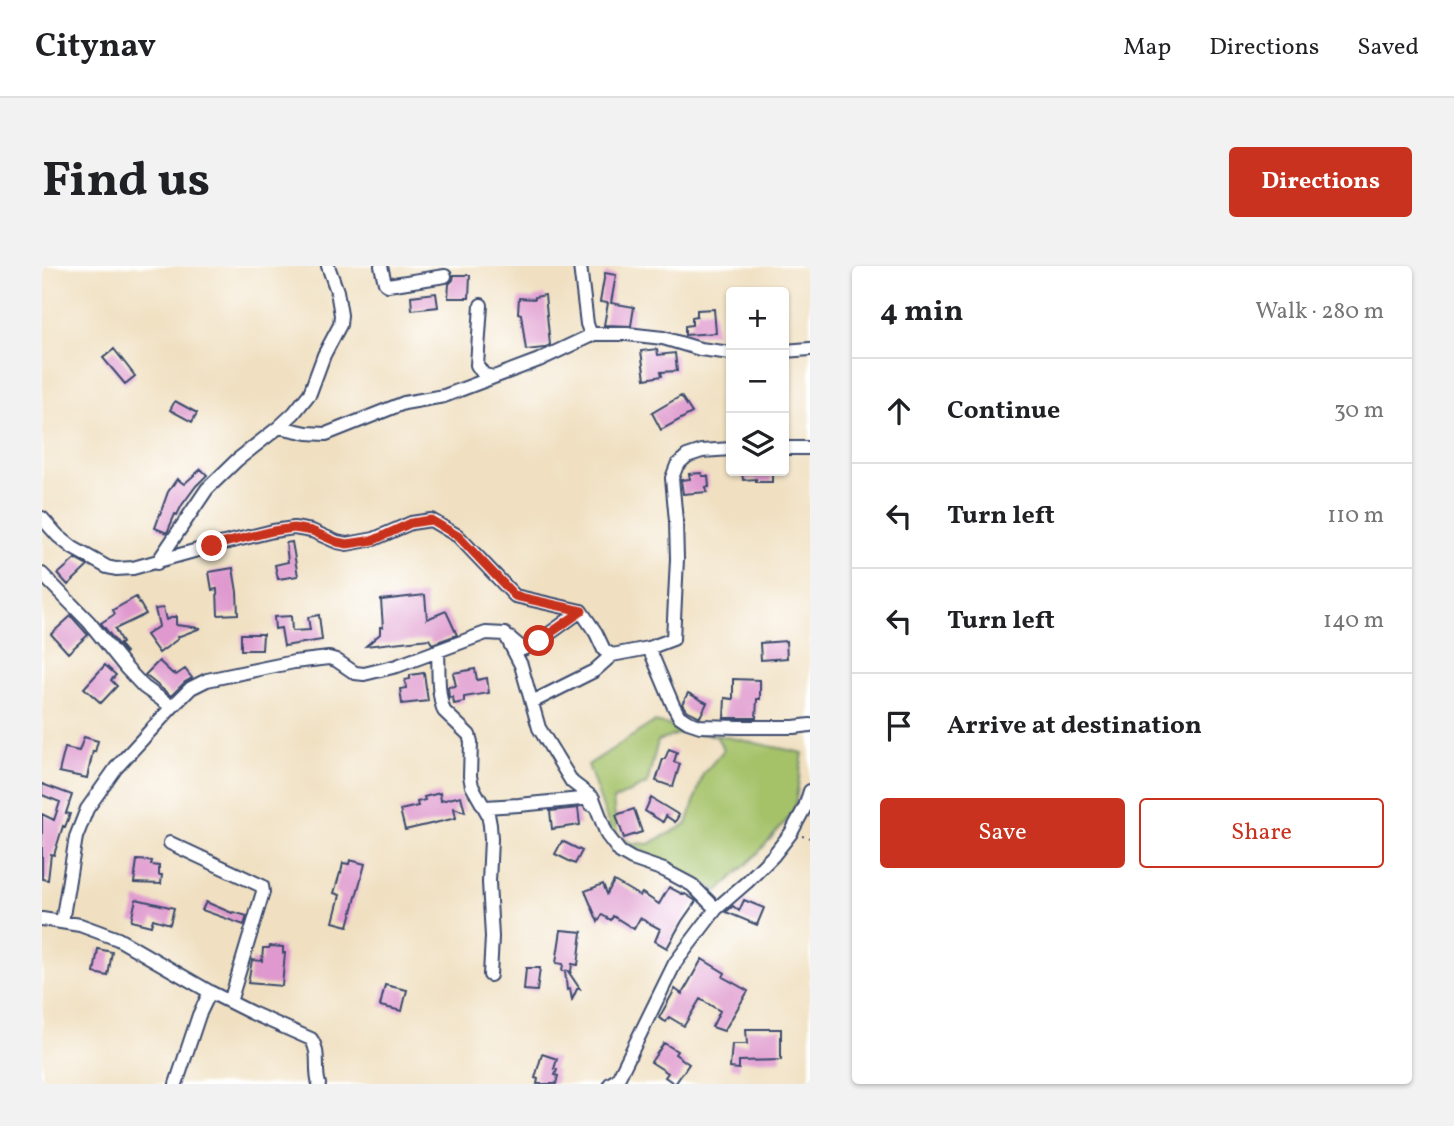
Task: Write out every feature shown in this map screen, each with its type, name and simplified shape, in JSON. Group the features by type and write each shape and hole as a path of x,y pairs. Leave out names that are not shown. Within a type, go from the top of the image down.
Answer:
{"street":[{"path":"157,562 206,489 279,427 310,393 340,325 337,291 328,266"},
{"path":"381,266 385,283 388,285 445,276"},
{"path":"580,266 586,324 594,334"},
{"path":"481,305 477,365 484,374 494,377"},
{"path":"279,427 327,434 404,403 444,396 594,334 663,338 700,349 726,352"},
{"path":"789,351 810,349"},
{"path":"789,448 810,448"},
{"path":"532,702 594,671 612,655 649,648 673,639 677,546 672,478 677,465 687,456 702,451 726,449"},
{"path":"42,521 73,548 116,569 133,568 273,531 294,528 312,531 347,544 374,540 411,523 431,520 458,536 515,596 582,611 604,650 612,655"},
{"path":"42,574 89,622 144,687 172,706"},
{"path":"62,922 76,837 87,809 116,768 191,688 206,680 329,657 355,673 364,674 397,666 485,633 505,634 523,649 582,611"},
{"path":"505,634 521,665 539,728 572,782 593,798 607,835 620,852 692,885 716,909"},
{"path":"649,648 673,705 679,716 688,722 701,726 738,727 810,725"},
{"path":"438,652 442,706 469,735 472,786 485,807 490,825 490,975"},
{"path":"618,1082 674,962 716,909 773,856 791,833 810,791"},
{"path":"485,807 588,799 603,839 621,858"},
{"path":"170,843 262,886 263,892 230,1002"},
{"path":"42,919 80,925 118,939 210,992 311,1039 316,1046 319,1084"},
{"path":"176,1084 199,1015 210,992"}],"green space":[{"path":"654,722 803,753 794,812 756,855 718,891 614,836 588,765","holes":["686,731 716,736 724,750 703,774 687,824 649,844 631,843 617,835 613,800 647,784 658,741"]}],"building":[{"path":"605,273 616,275 611,303 634,307 631,326 604,325 608,303 600,302"},
{"path":"454,275 470,275 469,298 448,298 449,284"},
{"path":"436,293 438,307 412,310 411,296"},
{"path":"545,295 550,345 526,350 521,314 518,313 519,298 535,299"},
{"path":"714,309 716,333 685,335 685,326 692,325 692,317 697,316 697,310"},
{"path":"114,349 135,376 125,384 103,358"},
{"path":"657,349 658,355 675,353 677,371 661,372 662,376 645,379 641,351"},
{"path":"681,396 692,413 661,430 652,413"},
{"path":"175,401 197,413 192,422 170,410"},
{"path":"201,469 207,475 196,486 177,515 175,514 167,533 155,528 168,492 177,479 184,484"},
{"path":"701,473 702,476 708,476 707,492 683,494 681,480 690,479 689,474"},
{"path":"743,476 772,476 772,482 743,480"},
{"path":"292,542 298,576 278,579 275,565 288,562 286,543"},
{"path":"75,559 88,566 68,585 58,574"},
{"path":"233,568 238,614 218,615 217,589 212,590 209,572"},
{"path":"425,595 427,619 446,611 457,635 432,644 429,639 366,646 380,634 380,627 383,627 381,600"},
{"path":"136,597 146,614 115,629 125,653 101,623 115,614 113,610"},
{"path":"163,608 166,620 176,616 176,625 201,628 177,637 178,639 159,653 146,635 159,626 155,609"},
{"path":"319,615 322,640 284,646 281,628 275,629 274,617 291,616 292,631 310,630 308,617"},
{"path":"71,616 88,635 68,653 51,634"},
{"path":"241,634 263,634 262,650 241,650"},
{"path":"786,641 787,658 761,660 760,643"},
{"path":"159,661 173,674 185,669 192,678 171,696 145,675"},
{"path":"105,665 116,675 111,680 117,686 101,703 84,688"},
{"path":"475,669 477,680 487,678 489,693 464,697 464,702 454,704 453,697 449,698 448,687 456,686 453,673"},
{"path":"424,673 428,701 402,704 400,689 406,688 405,680 410,679 410,675"},
{"path":"733,679 760,680 756,718 724,718 725,698 733,699"},
{"path":"688,693 707,703 700,717 686,710 682,704"},
{"path":"84,737 98,741 87,778 59,772 65,748 79,751"},
{"path":"669,749 677,752 674,762 680,764 673,787 656,781"},
{"path":"42,784 72,795 66,813 70,814 65,827 63,826 54,855 51,854 48,880 42,879 42,814 54,820 60,802 42,795"},
{"path":"440,793 441,801 461,796 465,812 454,808 456,818 405,830 400,810 418,806 417,802 425,800 424,797"},
{"path":"651,798 679,815 675,822 666,816 663,822 645,811"},
{"path":"578,808 580,825 552,829 550,811"},
{"path":"634,809 642,832 624,838 616,815"},
{"path":"562,841 582,851 575,864 555,854"},
{"path":"137,860 152,861 151,865 159,866 161,884 134,883"},
{"path":"350,860 365,864 348,926 333,922 340,895 334,893 343,863 349,864"},
{"path":"614,881 659,904 669,887 696,901 667,948 655,941 660,929 640,918 634,929 613,916 611,920 602,915 598,922 585,891 603,884 607,894"},
{"path":"136,899 174,908 170,924 153,919 151,926 131,921"},
{"path":"744,900 764,908 757,925 726,912 733,906 739,911"},
{"path":"206,902 247,916 244,925 202,910"},
{"path":"561,930 582,932 578,965 572,964 571,972 568,971 580,989 577,989 572,1000 570,989 567,990 565,971 562,971 563,964 556,963"},
{"path":"283,947 285,953 282,986 248,983 252,960 262,961 263,948"},
{"path":"98,949 112,952 108,976 94,973"},
{"path":"702,959 725,973 723,977 748,991 724,1031 712,1027 720,1011 700,999 684,1026 669,1017 666,1022 659,1018 675,989 682,994"},
{"path":"526,968 540,968 537,991 524,990"},
{"path":"385,985 407,990 402,1011 380,1006"},
{"path":"746,1029 781,1029 781,1060 739,1061 739,1069 730,1068 732,1044 747,1044"},
{"path":"664,1043 677,1051 675,1054 689,1064 675,1084 665,1077 668,1073 651,1062"},
{"path":"542,1054 557,1059 554,1069 557,1070 555,1075 558,1076 556,1084 537,1084 538,1079 535,1078"}],"route":[{"path":"212,546 294,528 312,531 347,544 374,540 411,523 431,520 458,536 515,596 582,611 539,641"}]}
